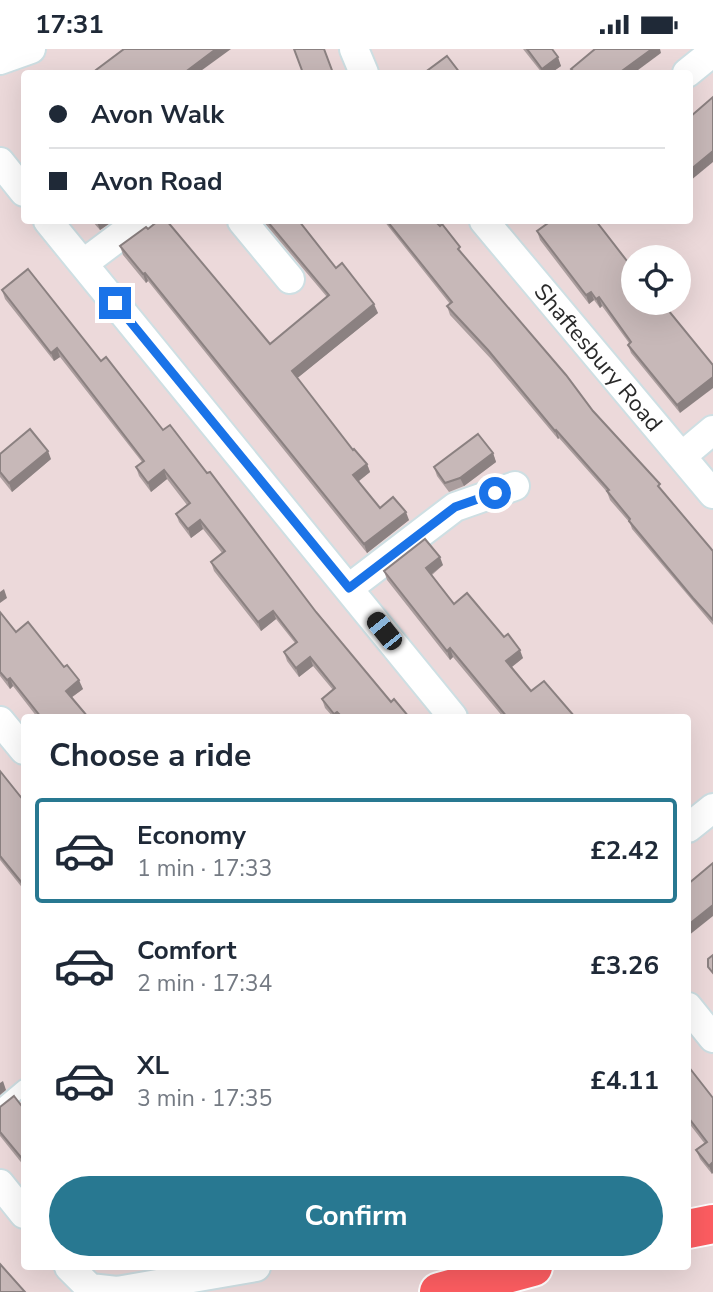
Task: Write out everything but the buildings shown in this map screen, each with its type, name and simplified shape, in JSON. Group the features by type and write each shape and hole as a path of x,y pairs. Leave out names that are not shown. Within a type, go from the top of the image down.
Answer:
{"highway":[{"path":"691,1228 713,1224"},
{"path":"439,1292 522,1270"}],"street":[{"path":"0,61 31,49"},
{"path":"354,49 363,70"},
{"path":"691,70 713,52"},
{"path":"0,162 21,188"},
{"path":"51,224 451,714"},
{"path":"84,263 136,224"},
{"path":"244,224 290,279"},
{"name":"Shaftesbury Road","path":"497,225 713,494"},
{"path":"682,456 713,430"},
{"path":"349,588 455,507 515,486"},
{"path":"0,721 21,746"},
{"path":"691,826 713,808"},
{"path":"0,1184 21,1210"},
{"path":"72,1270 90,1288 117,1290 238,1270"}],"lane":[{"path":"0,1107 21,1090"}],"route":[{"path":"115,303 349,588 455,507 495,493"}]}
